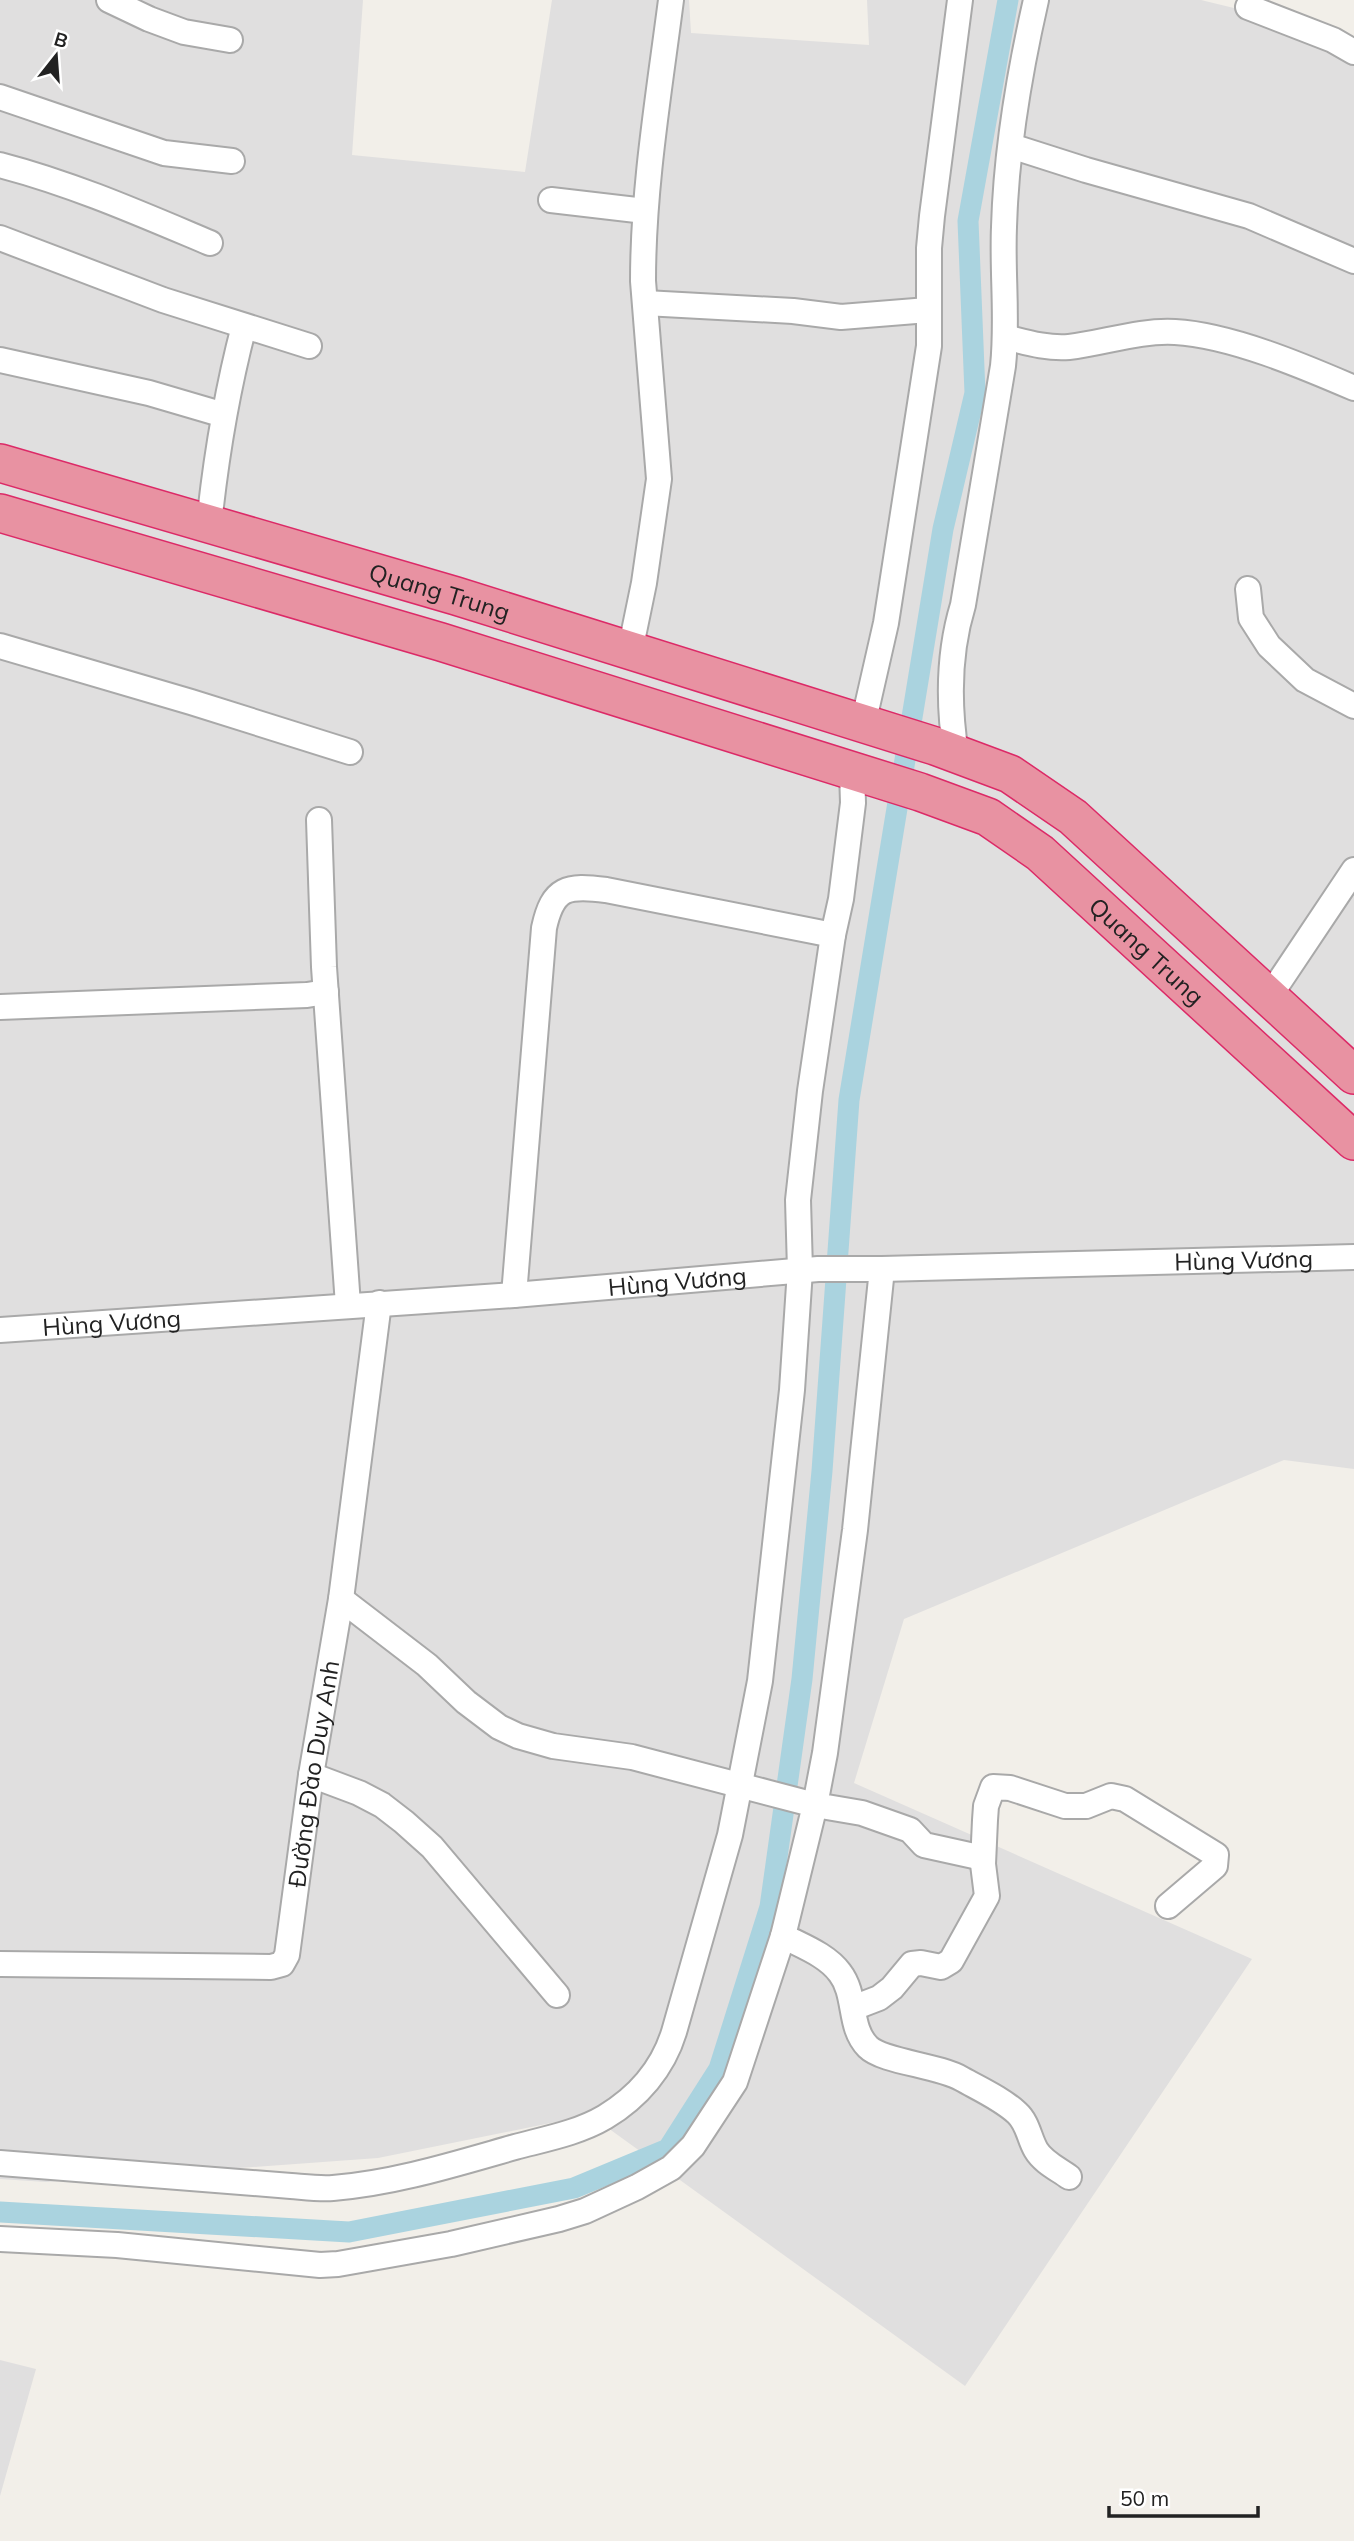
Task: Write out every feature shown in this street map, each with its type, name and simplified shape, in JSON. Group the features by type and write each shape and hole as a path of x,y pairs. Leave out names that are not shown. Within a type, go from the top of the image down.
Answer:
{"highway":[{"name":"Quang Trung","path":"0,463 456,596 946,750 1010,774 1073,817 1354,1075"},
{"name":"Quang Trung","path":"0,513 441,642 920,792 988,817 1040,853 1354,1141"},
{"path":"441,642 456,596"},
{"path":"1160,961 1194,927"}],"street":[{"path":"109,0 184,32 230,40"},
{"path":"631,651 659,491 643,281 645,211 671,0"},
{"path":"870,726 929,346 932,216 960,0"},
{"path":"946,750 951,719 951,658 963,605 1003,366 1004,228 1011,146 1036,0"},
{"path":"1248,7 1334,40 1354,52"},
{"path":"0,97 164,153 232,161"},
{"path":"1011,146 1249,216 1354,261"},
{"path":"0,165 121,205 210,243"},
{"path":"551,201 645,211"},
{"path":"0,238 163,300 309,346"},
{"path":"645,303 793,311 841,317 928,310"},
{"path":"209,524 224,415 244,326"},
{"path":"1005,337 1029,343 1067,347 1136,334 1178,332 1250,348 1354,387"},
{"path":"0,360 149,393 224,415"},
{"path":"1248,589 1251,618 1269,646 1305,680 1354,706"},
{"path":"0,646 350,752"},
{"path":"0,2163 330,2188 398,2179 571,2132 604,2118 627,2101 657,2070 669,2048 744,1785 760,1681 792,1390 809,1270 798,1200 810,1091 841,898 856,772"},
{"path":"319,820 326,992 348,1305"},
{"path":"1269,997 1354,870"},
{"path":"514,1295 544,928 552,900 561,891 571,888 595,889 833,935"},
{"path":"0,1007 307,995 326,992"},
{"name":"Hùng Vương","path":"0,1330 514,1295 809,1270 1354,1257"},
{"path":"0,2239 117,2245 320,2265 383,2258 585,2211 671,2168 693,2146 735,2082 783,1936 811,1804 825,1753 855,1530 876,1269"},
{"name":"Đường Đào Duy Anh","path":"0,1964 271,1967 282,1964 287,1955 311,1775 341,1599 379,1303"},
{"path":"341,1599 427,1665 466,1702 499,1727 518,1736 553,1746 632,1757 811,1804 862,1813 910,1830 923,1845 983,1858"},
{"path":"311,1775 359,1793 382,1805 432,1847 557,1995"},
{"path":"853,2008 892,1989 912,1964 941,1967 951,1961 987,1896 983,1858 986,1806 993,1787 1010,1788 1065,1806 1086,1806 1111,1796 1125,1798 1217,1857 1215,1866 1168,1906"},
{"path":"783,1936 833,1964 846,1982 858,2034 870,2049 892,2058 948,2072 1008,2106 1026,2126 1039,2154 1069,2177"}],"shaded area":[{"path":"0,0 363,0 352,155 525,172 552,0 689,0 691,33 869,45 867,0 1201,0 1354,37 1354,1469 1284,1460 904,1619 854,1783 1252,1959 965,2386 590,2115 378,2158 46,2182 0,2179"},
{"path":"0,2360 36,2369 0,2496"}],"waterway":[{"path":"0,2212 349,2232 574,2188 668,2149 719,2069 770,1907 802,1679 822,1471 849,1100 943,529 975,393 968,221 1008,0"}]}
